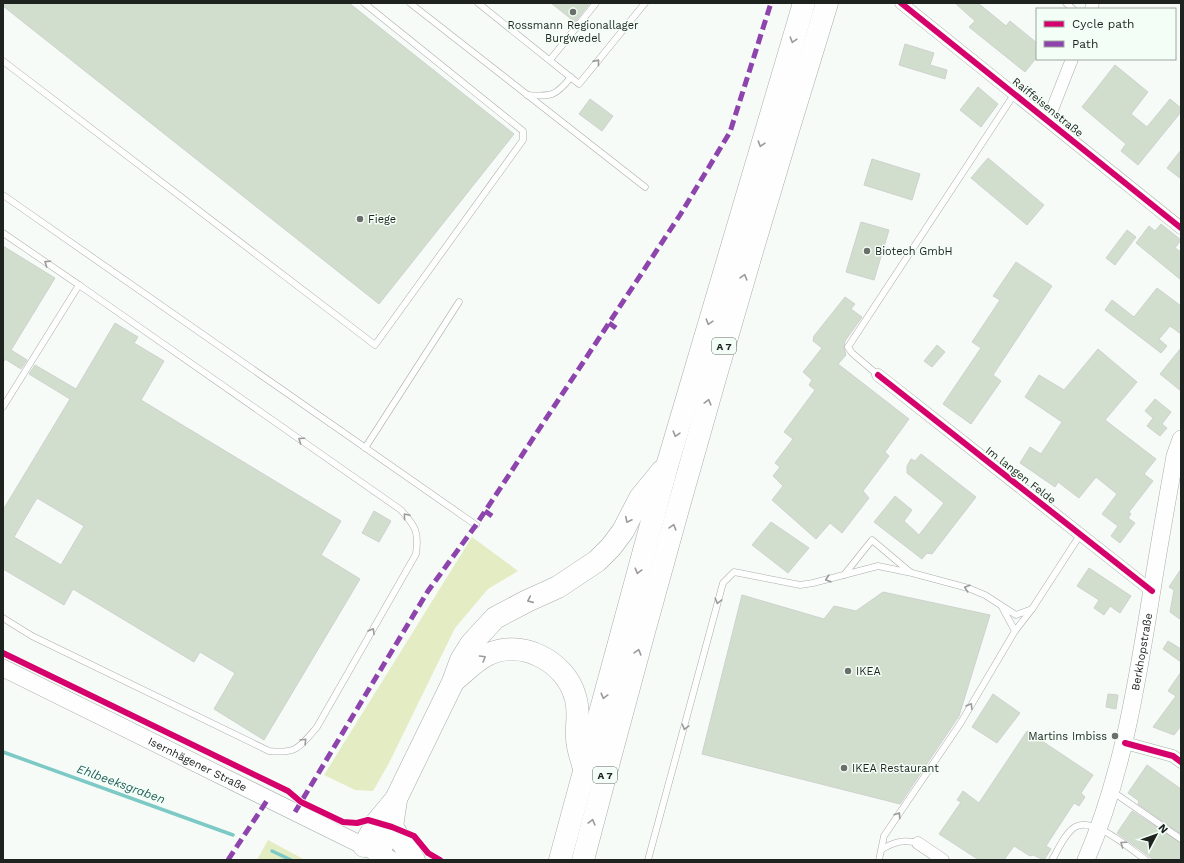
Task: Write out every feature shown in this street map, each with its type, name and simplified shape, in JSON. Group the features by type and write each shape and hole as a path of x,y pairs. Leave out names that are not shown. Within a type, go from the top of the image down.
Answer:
{"highway":[{"name":"A 7","path":"560,860 667,466 804,3"},
{"name":"A 7","path":"582,860 627,690 716,372 827,3"},
{"path":"378,853 377,822 396,799 453,682 461,660 471,644 495,618 558,587 598,561 623,531 640,498 667,466"},
{"path":"453,682 473,664 488,655 498,652 519,650 537,654 550,662 563,673 571,685 576,697 578,712 576,739 584,768"},
{"path":"378,853 392,827 396,799"},
{"path":"392,827 414,860"}],"main road":[{"name":"Berkhopstraße","path":"1086,860 1100,828 1124,743 1139,670 1175,456 1181,439"},
{"name":"Isernhägener Straße","path":"3,668 378,853"}],"street":[{"name":"Raiffeisenstraße","path":"902,3 1181,228"},
{"path":"1048,120 1072,60"},
{"name":"Im langen Felde","path":"878,375 1152,591"},
{"path":"1124,743 1173,756 1181,762"},
{"path":"913,842 943,860"}],"lane":[{"path":"3,61 375,345 523,140 523,131 364,3"},
{"path":"410,3 645,187"},
{"path":"478,3 579,84 645,3"},
{"path":"550,60 596,3"},
{"path":"527,95 550,96 558,93 571,77"},
{"path":"878,375 852,353 848,347 1015,93"},
{"path":"3,195 364,448 476,524"},
{"path":"3,233 401,510 411,522 418,538 416,554 317,727 302,745 287,753 269,751 32,636 3,618"},
{"path":"3,407 79,285"},
{"path":"364,448 459,302"},
{"path":"879,860 884,836 960,724 1015,631 1032,609 1080,534"},
{"path":"844,575 872,540 912,573"},
{"path":"648,860 723,583 734,572 800,585 814,584 878,566 912,573 968,588 985,595 1016,615 1032,609"},
{"path":"1002,606 1015,631"},
{"path":"1111,791 1181,839"},
{"path":"1052,860 1075,827 1083,824 1100,828 1146,860"},
{"path":"882,849 895,842 913,842"}],"green space":[{"path":"472,537 518,571 488,589 455,628 389,763 373,791 355,790 324,775"},
{"path":"268,840 305,860 257,860"}],"building":[{"name":"Fiege","path":"3,3 349,3 514,134 379,304 3,6"},
{"name":"Rossmann Regionallager Burgwedel","path":"551,3 590,3 575,22"},
{"path":"955,3 978,3 1006,26 1010,21 1036,42 1036,58 1025,72 969,27 975,21"},
{"path":"905,44 934,53 930,65 947,70 945,79 899,65"},
{"path":"1115,65 1148,92 1131,114 1147,127 1170,99 1181,108 1181,112 1138,165 1121,151 1126,144 1082,107"},
{"path":"978,87 998,104 981,127 960,110"},
{"path":"590,99 613,116 602,131 579,114"},
{"path":"1181,150 1181,179 1167,168"},
{"path":"988,158 1044,205 1027,225 971,178"},
{"path":"872,159 920,174 912,200 864,185"},
{"name":"Biotech GmbH","path":"861,222 889,230 874,280 846,272"},
{"path":"1161,224 1181,240 1175,248 1181,252 1181,280 1136,243 1149,226 1155,231"},
{"path":"1127,230 1136,237 1115,265 1106,258"},
{"path":"3,246 55,278 11,350 27,360 21,369 5,359 3,363"},
{"path":"1016,262 1052,286 993,375 1001,381 971,424 943,404 981,348 972,342 1000,300 993,296"},
{"path":"1157,288 1181,306 1181,334 1170,326 1159,339 1167,346 1161,353 1105,310 1112,300 1134,317"},
{"path":"845,297 855,304 851,309 862,317 845,341 844,347 846,355 838,364 909,419 885,452 889,456 863,491 869,498 842,533 830,523 816,539 772,500 783,486 773,476 780,467 775,463 793,439 784,432 815,390 809,385 812,380 803,372 822,348 813,341 814,336"},
{"path":"115,323 138,337 134,343 164,361 141,400 341,521 321,555 360,579 264,740 214,709 235,673 200,652 194,662 73,589 64,605 3,569 3,510 70,399 29,374 35,365 76,389","holes":["37,498 84,526 61,565 14,537"]},
{"path":"937,345 945,352 932,367 924,361"},
{"path":"1181,348 1181,391 1160,374"},
{"path":"1098,349 1137,382 1105,420 1156,459 1144,474 1153,481 1129,512 1131,514 1128,518 1135,523 1120,543 1111,536 1118,526 1102,514 1117,494 1096,477 1079,498 1058,482 1055,487 1020,463 1030,447 1041,454 1062,422 1025,397 1039,375 1064,390"},
{"path":"1155,399 1171,412 1162,424 1167,428 1160,436 1147,426 1153,418 1145,411"},
{"path":"921,454 976,497 932,554 927,553 922,559 874,522 895,496 912,510 904,521 919,535 944,503 907,473 907,466 911,459 915,461"},
{"path":"374,511 391,521 379,542 362,533"},
{"path":"771,522 809,548 788,573 752,545"},
{"path":"1089,568 1131,596 1120,613 1110,606 1104,615 1094,608 1099,600 1077,586"},
{"path":"1181,569 1181,620 1170,612 1174,590 1169,587"},
{"name":"IKEA","path":"883,592 990,615 959,716 900,804 702,754 742,595 824,619 834,606 856,611"},
{"path":"1168,641 1181,649 1181,662 1163,649"},
{"path":"1181,672 1181,726 1174,735 1153,727 1176,696 1168,691"},
{"path":"993,694 1020,713 997,743 972,727"},
{"path":"1108,694 1118,695 1116,709 1106,707"},
{"path":"1027,731 1093,775 1081,793 1085,797 1079,806 1074,803 1046,846 1051,849 1044,860 1033,855 1030,856 1014,846 1004,860 979,860 939,834 961,802 957,800 963,791 979,803"},
{"path":"1147,765 1181,789 1181,834 1138,804 1139,801 1128,793"},
{"path":"1132,811 1181,843 1181,860 1154,860 1117,833"}],"waterway":[{"name":"Ehlbeeksgraben","path":"3,752 233,835"},
{"name":"Ehlbeeksgraben","path":"272,851 291,860"}],"marked path":[{"path":"295,812 428,591 476,525 609,323 680,215 730,132 771,3"},
{"path":"609,323 616,328"},
{"path":"485,511 492,516"},
{"path":"228,860 268,799"}],"cycle path":[{"path":"901,3 1181,228"},
{"path":"878,375 1152,591"},
{"path":"3,653 288,791 301,802 343,822 357,823 368,820 392,827 414,836 428,853 440,860"},
{"path":"1125,743 1173,756 1181,762"}],"place":[{"name":"Rossmann Regionallager Burgwedel","path":"573,12"},
{"name":"Fiege","path":"360,219"},
{"name":"Biotech GmbH","path":"867,251"},
{"name":"IKEA","path":"848,671"},
{"name":"Martins Imbiss","path":"1115,736"},
{"name":"IKEA Restaurant","path":"844,768"}]}
